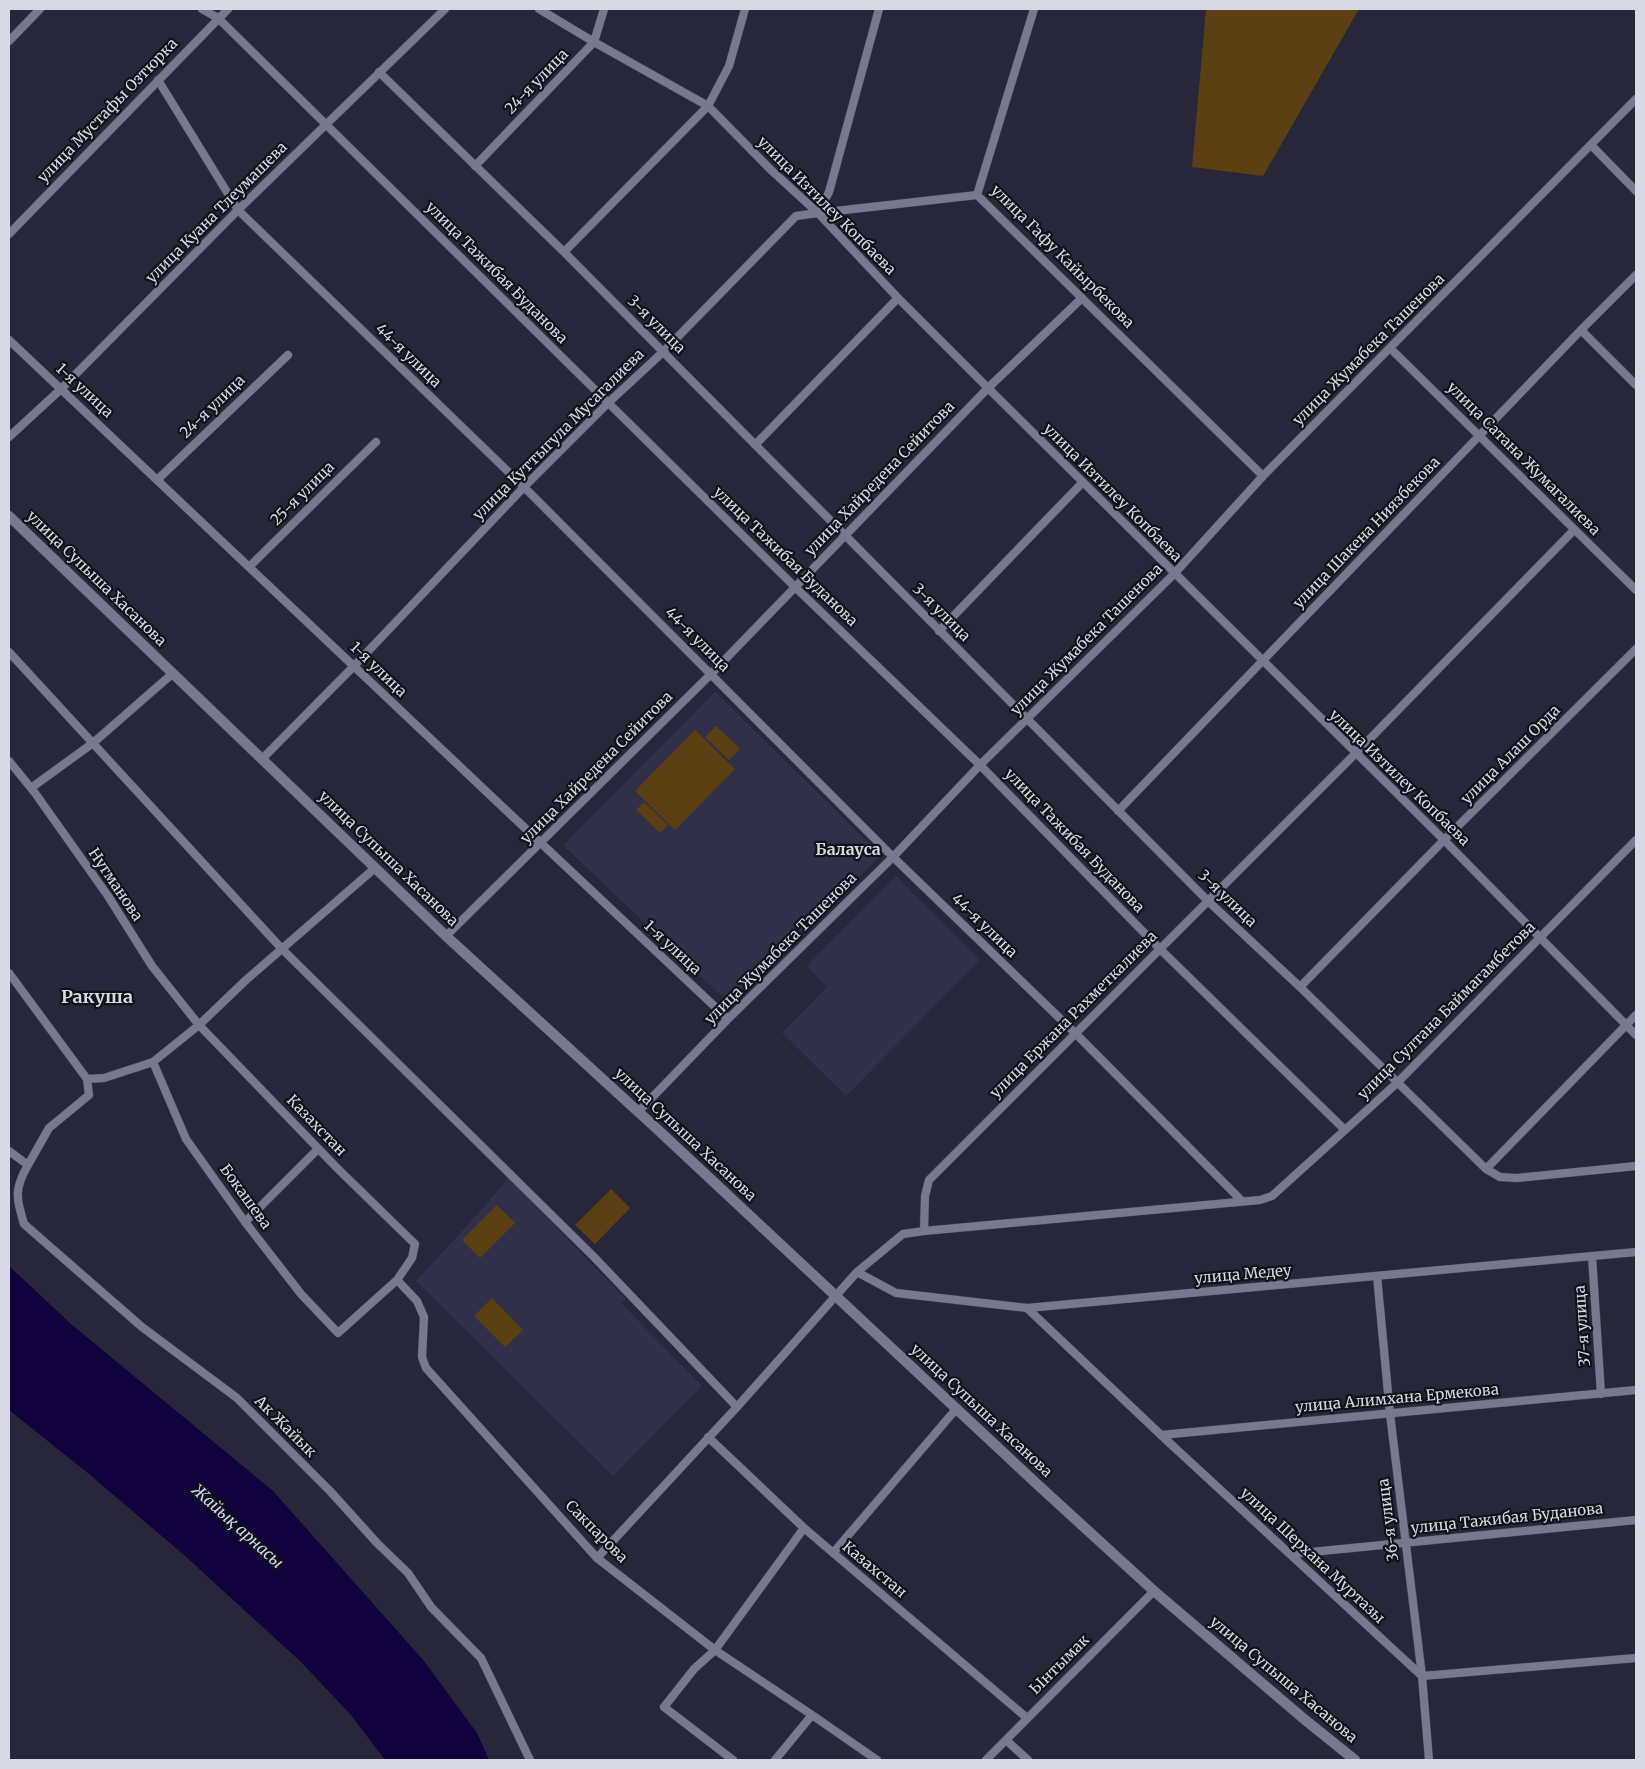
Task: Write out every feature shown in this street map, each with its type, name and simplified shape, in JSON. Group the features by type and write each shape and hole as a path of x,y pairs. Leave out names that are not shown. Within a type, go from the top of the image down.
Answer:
{"street":[{"path":"9,41 40,9"},
{"name":"улица Тажибая Буданова","path":"202,9 218,18 795,587 980,765 1160,949 1345,1130"},
{"name":"улица Мустафы Озтюрка","path":"9,234 228,9"},
{"name":"улица Куана Тлеумашева","path":"9,437 61,389 238,210 445,9"},
{"name":"улица Изтилеу Копбаева","path":"540,9 594,42 708,106 770,170 818,213 898,298 1082,483 1444,840 1636,1035"},
{"name":"24-я улица","path":"475,166 594,42 604,9"},
{"path":"564,252 708,106 729,66 745,9"},
{"path":"818,213 829,192 879,9"},
{"name":"улица Гафу Кайырбекова","path":"1034,9 977,195 1264,476"},
{"name":"3-я улица","path":"379,72 564,252 1208,901 1300,987 1486,1169"},
{"name":"44-я улица","path":"158,80 238,210 524,487 893,858 1075,1033 1242,1201"},
{"name":"улица Жумабека Ташенова","path":"638,1112 728,1020 893,858 980,765 1174,574 1264,476 1636,98"},
{"path":"1591,145 1636,191"},
{"name":"улица Куттыгула Мусагалиева","path":"262,759 354,666 524,487 608,403 663,352 796,216 977,195"},
{"name":"улица Шакена Ниязбекова","path":"1118,811 1636,275"},
{"path":"755,445 898,298"},
{"name":"улица Хайредена Сейитова","path":"446,936 711,674 988,388 1082,298"},
{"path":"1581,330 1636,385"},
{"name":"1-я улица","path":"9,340 728,1020"},
{"name":"улица Сатана Жумагалиева","path":"1390,348 1636,590"},
{"name":"24-я улица","path":"157,480 288,355"},
{"name":"25-я улица","path":"250,566 376,442"},
{"path":"939,631 1082,483"},
{"name":"улица Супыша Хасанова","path":"9,516 446,936 1154,1591 1355,1760"},
{"name":"улица Ержана Рахметкалиева","path":"924,1231 925,1196 929,1180 1355,754 1574,530"},
{"name":"улица Алаш Орда","path":"1300,987 1444,840 1636,649"},
{"path":"9,652 282,948 594,1257 737,1407"},
{"path":"31,788 93,743 172,674"},
{"name":"Нугманова","path":"9,761 31,788 108,896 152,966 198,1025"},
{"name":"улица Султана Баймагамбетова","path":"1242,1201 1260,1200 1272,1196 1397,1083 1636,840"},
{"path":"9,973 87,1079 104,1078 153,1062 198,1025 282,948 375,868"},
{"path":"1636,1015 1486,1169 1500,1177 1517,1178 1636,1166"},
{"name":"Казахстан","path":"198,1025 318,1149 415,1244 412,1258 398,1280"},
{"name":"Бокашева","path":"153,1062 186,1139 245,1222 301,1294 338,1333 398,1280"},
{"name":"Ак Жайык","path":"87,1079 89,1095 49,1128 19,1180 17,1203 24,1224 142,1327 237,1398 330,1491 377,1544 408,1573 431,1607 481,1658 530,1760"},
{"path":"245,1222 318,1149"},
{"path":"9,1151 28,1165"},
{"path":"597,1558 737,1407 857,1272 903,1234 1242,1201"},
{"name":"улица Медеу","path":"857,1272 896,1293 1027,1308 1636,1252"},
{"name":"37-я улица","path":"1592,1256 1601,1394"},
{"name":"36-я улица","path":"1377,1276 1390,1414 1422,1676 1429,1760"},
{"name":"Сакпарова","path":"398,1280 417,1301 424,1317 422,1357 426,1368 597,1558 715,1650 878,1760"},
{"name":"улица Шерхана Муртазы","path":"1027,1308 1422,1676"},
{"name":"улица Алимхана Ермекова","path":"1161,1434 1636,1390"},
{"path":"833,1552 957,1408"},
{"name":"Казахстан","path":"708,1437 804,1528 1028,1718"},
{"name":"улица Тажибая Буданова","path":"1291,1554 1636,1520"},
{"path":"733,1760 664,1707 694,1669 715,1650 804,1528"},
{"name":"Ынтымак","path":"986,1760 1154,1591"},
{"path":"1422,1676 1636,1658"},
{"path":"775,1760 812,1715"},
{"path":"1006,1740 1028,1760"}],"shaded area":[{"path":"1206,9 1359,9 1263,176 1192,167"},
{"path":"715,692 881,855 731,1005 563,845"},
{"path":"716,726 740,749 729,760 705,737"},
{"path":"695,730 735,769 675,830 635,791"},
{"path":"644,802 668,825 660,833 636,810"},
{"path":"896,876 980,960 846,1096 782,1033 827,987 807,966"},
{"path":"508,1178 626,1299 621,1303 702,1386 613,1476 416,1281"},
{"path":"611,1189 630,1208 595,1244 575,1225"},
{"path":"497,1205 515,1223 480,1258 462,1240"},
{"path":"492,1298 523,1330 505,1347 474,1316"}],"water":[{"name":"Жайық арнасы","path":"9,1266 71,1324 273,1491 424,1661 477,1733 489,1760 385,1760 351,1715 300,1661 184,1555 89,1474 9,1410"}],"district":[{"name":"Балауса","path":"848,850"},
{"name":"Ракуша","path":"97,998"}]}
